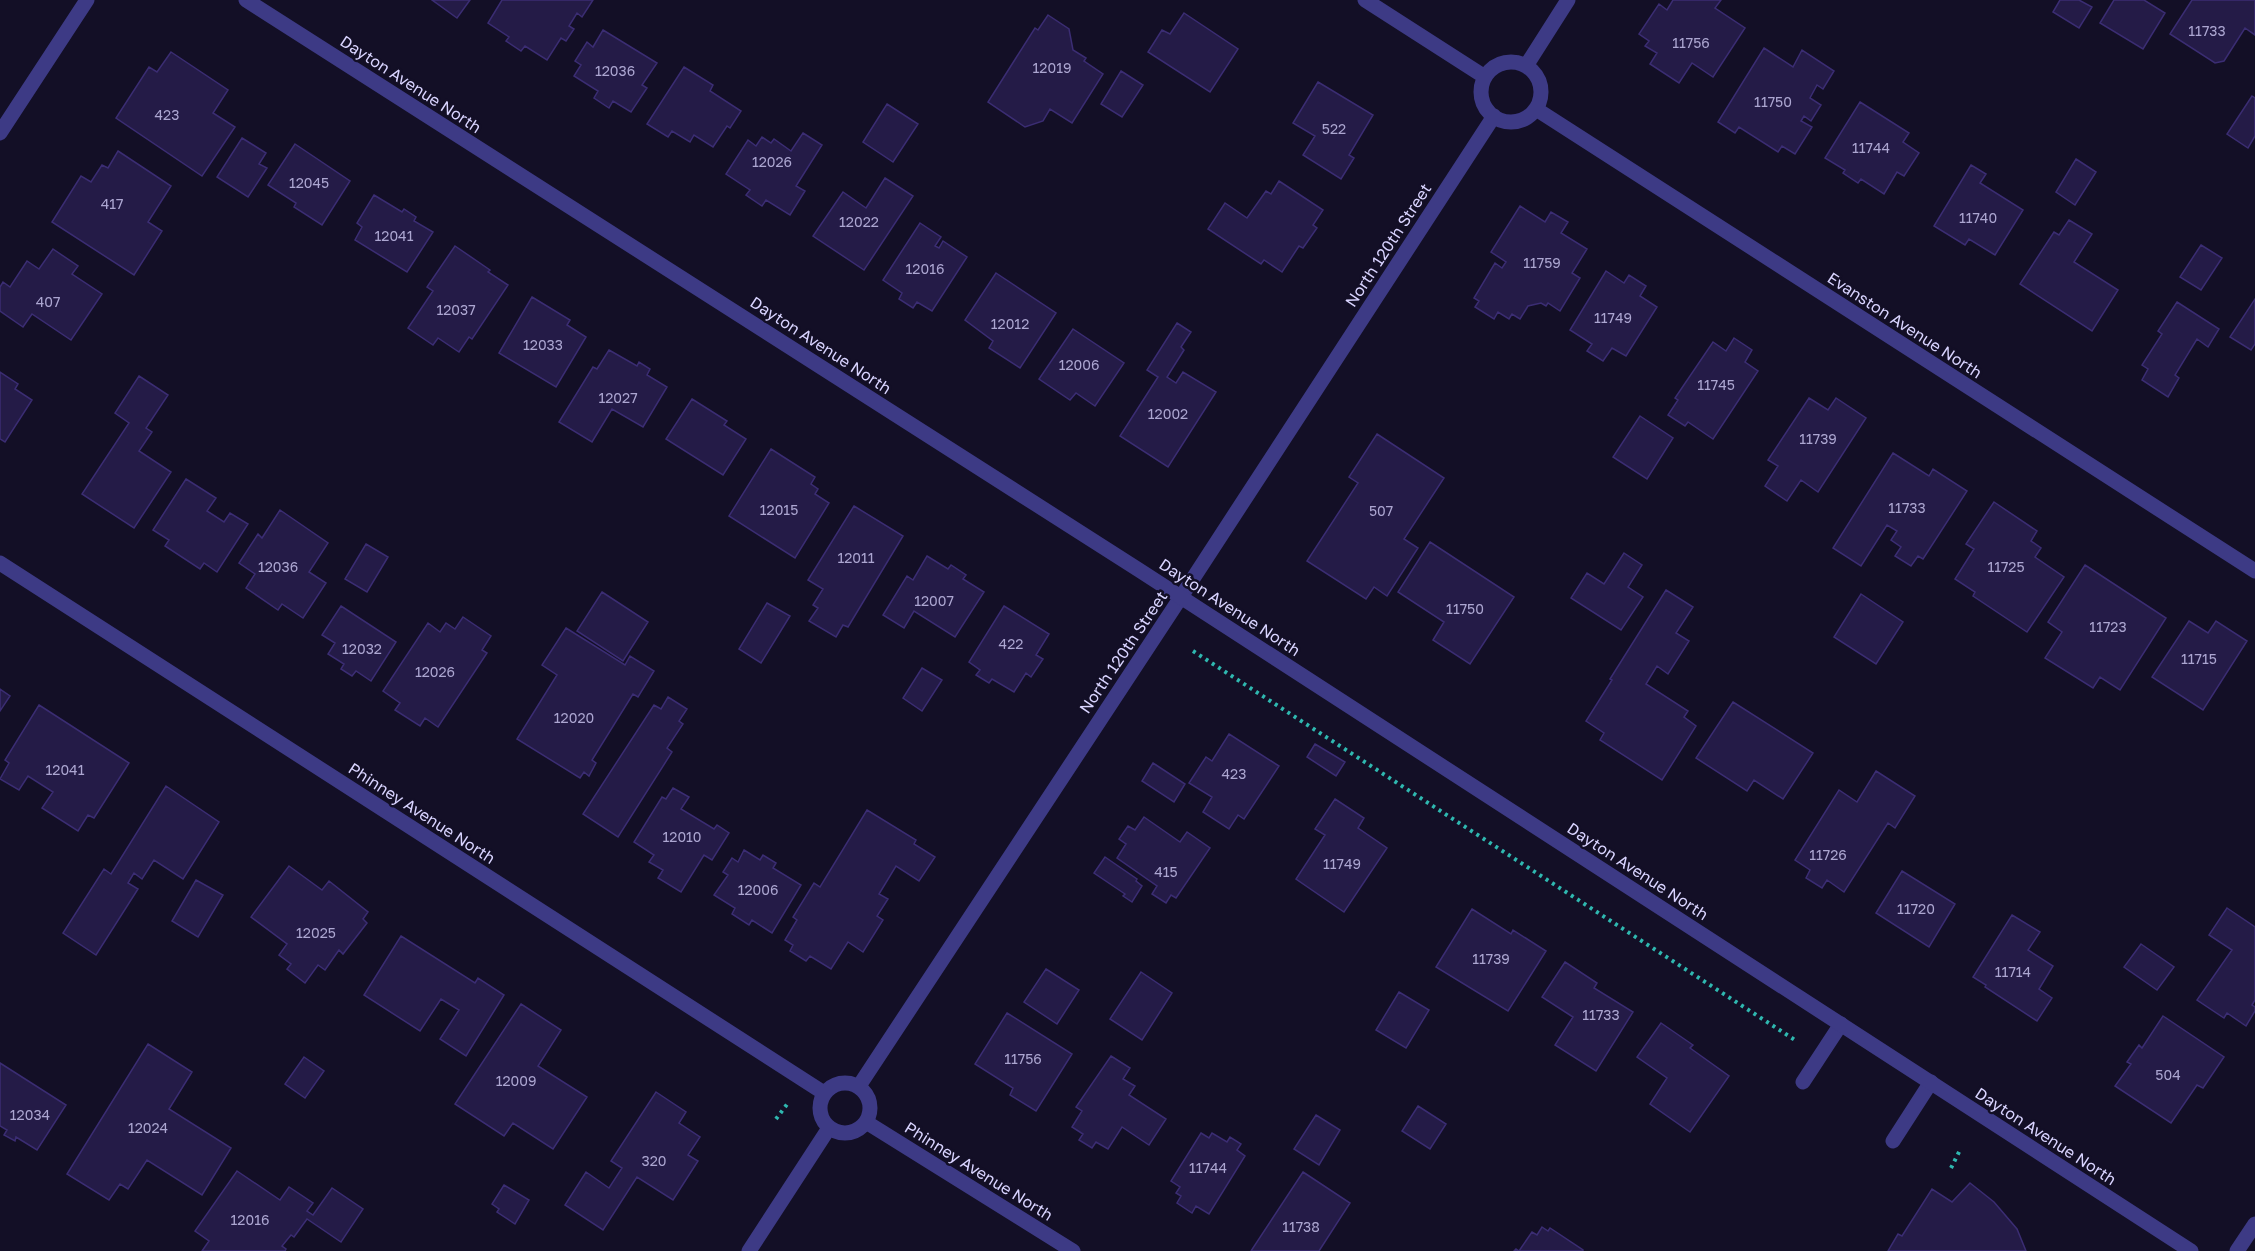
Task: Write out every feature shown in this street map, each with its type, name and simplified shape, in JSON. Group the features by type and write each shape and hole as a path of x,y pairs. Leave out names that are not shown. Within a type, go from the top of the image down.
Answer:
{"street":[{"path":"0,133 87,0"},
{"name":"Dayton Avenue North","path":"246,0 1181,597 2191,1251"},
{"path":"1365,0 1485,77"},
{"path":"1526,66 1568,0"},
{"path":"1508,62 1526,66 1533,72 1541,89 1536,109 1528,117 1519,121 1498,120 1483,106 1481,85 1485,77 1491,69 1508,62"},
{"name":"Evanston Avenue North","path":"1536,109 2255,571"},
{"name":"North 120th Street","path":"859,1086 1494,116"},
{"name":"Phinney Avenue North","path":"0,563 824,1093"},
{"path":"1803,1082 1841,1024"},
{"path":"843,1082 859,1086 869,1098 870,1114 866,1122 852,1133 844,1134 830,1128 822,1119 820,1111 820,1102 824,1093 843,1082"},
{"path":"1893,1141 1931,1083"},
{"name":"Phinney Avenue North","path":"866,1122 1073,1251"},
{"path":"749,1251 830,1128"},
{"path":"2237,1251 2255,1224"}],"path":[{"path":"1194,651 1798,1042"},
{"path":"776,1119 789,1102"},
{"path":"1951,1168 1961,1148"}],"building":[{"path":"432,0 470,0 457,18"},
{"path":"502,0 593,0 582,17 577,13 569,26 574,29 566,41 561,38 547,60 525,46 521,51 506,41 509,37 488,23"},
{"path":"1673,0 1721,0 1715,8 1745,28 1713,77 1692,63 1679,83 1650,64 1657,53 1645,46 1649,41 1639,34 1659,4 1667,10"},
{"path":"2060,0 2079,0 2092,7 2079,28 2053,12"},
{"path":"2114,0 2144,0 2165,13 2143,49 2100,23"},
{"path":"2192,0 2255,0 2255,35 2245,28 2224,61 2215,63 2170,34"},
{"path":"1184,13 1238,49 1210,92 1148,52 1162,30 1170,34"},
{"path":"1048,15 1069,29 1073,50 1086,58 1084,61 1103,74 1072,123 1050,109 1043,121 1025,127 988,102 1035,28 1038,30"},
{"path":"603,30 657,63 642,85 647,88 631,112 613,101 609,108 594,98 598,91 574,76 581,65 575,61 587,42 593,47"},
{"path":"1764,48 1793,67 1802,50 1834,71 1823,89 1817,85 1810,98 1821,105 1811,121 1804,116 1801,121 1812,127 1795,154 1782,146 1778,152 1739,127 1735,133 1718,122"},
{"path":"171,52 228,90 213,113 235,127 202,176 116,118 149,67 157,72"},
{"path":"684,67 713,85 710,91 741,111 730,128 727,126 713,147 694,135 690,142 672,131 668,137 647,124"},
{"path":"1121,71 1143,85 1122,117 1101,104"},
{"path":"1318,82 1373,115 1349,155 1354,158 1341,179 1303,155 1315,136 1293,123"},
{"path":"2252,96 2255,98 2255,136 2248,148 2227,134"},
{"path":"1860,102 1909,133 1903,142 1919,153 1904,176 1897,172 1884,194 1861,179 1858,183 1843,173 1845,170 1825,158"},
{"path":"887,104 918,124 893,162 863,142"},
{"path":"803,133 822,145 796,186 805,191 790,215 766,200 762,206 746,195 750,190 726,174 748,140 756,146 762,137 771,143 774,139 791,151"},
{"path":"242,138 266,153 259,164 267,168 248,197 217,177"},
{"path":"295,144 350,181 322,225 294,207 296,203 268,185"},
{"path":"118,151 171,186 148,222 162,231 134,275 52,222 81,176 91,182 102,165 108,168"},
{"path":"2076,159 2096,172 2075,205 2056,192"},
{"path":"1971,165 1986,174 1980,183 2023,210 1995,255 1969,239 1965,245 1934,226"},
{"path":"885,178 913,196 864,270 813,236 843,192 866,208"},
{"path":"1279,181 1323,210 1313,225 1317,228 1303,248 1299,246 1282,272 1264,260 1261,264 1208,229 1225,203 1247,218 1266,191 1271,194"},
{"path":"374,195 402,212 404,209 416,217 414,221 433,232 407,272 355,240 362,227 357,223"},
{"path":"1520,206 1545,222 1551,212 1568,222 1561,233 1587,249 1572,273 1580,278 1560,311 1548,303 1546,306 1541,303 1528,306 1520,319 1512,314 1509,319 1498,312 1494,319 1475,307 1479,301 1474,298 1495,263 1502,268 1506,262 1491,252"},
{"path":"2069,220 2092,234 2074,262 2118,290 2092,331 2020,284 2054,232 2059,235"},
{"path":"920,223 941,237 935,246 939,248 943,241 967,257 932,311 917,302 913,308 899,299 902,293 883,280"},
{"path":"2201,245 2222,258 2201,290 2180,277"},
{"path":"455,246 508,285 472,339 469,337 459,352 438,338 433,345 408,328 433,291 427,287"},
{"path":"53,249 78,266 72,274 102,294 71,340 32,314 23,327 0,311 0,287 3,282 10,287 27,261 39,269"},
{"path":"1606,271 1624,283 1629,275 1646,286 1640,296 1657,307 1626,356 1612,348 1603,361 1587,351 1592,344 1570,330"},
{"path":"996,273 1056,313 1020,368 989,348 993,341 965,320"},
{"path":"532,297 570,320 567,325 586,337 556,387 499,353"},
{"path":"2255,299 2255,344 2251,350 2230,337"},
{"path":"2177,302 2219,329 2208,347 2197,339 2175,375 2179,378 2168,397 2142,380 2148,369 2142,365 2162,334 2158,331"},
{"path":"1177,323 1191,332 1181,347 1184,350 1167,377 1176,383 1183,372 1216,392 1168,467 1120,436 1158,377 1147,370"},
{"path":"1073,329 1124,363 1095,406 1076,393 1070,400 1039,379"},
{"path":"1734,338 1752,350 1745,362 1758,371 1713,439 1688,422 1685,426 1668,415 1678,400 1675,398 1713,342 1726,351"},
{"path":"609,350 637,366 639,362 650,369 647,375 667,387 643,427 612,409 592,442 559,422 593,367 597,369"},
{"path":"0,372 18,384 15,389 32,400 5,442 0,439"},
{"path":"139,376 168,395 146,428 152,432 139,451 171,472 134,528 82,494 129,423 115,413"},
{"path":"1809,398 1828,410 1836,398 1866,418 1818,492 1801,480 1787,501 1765,486 1778,466 1768,460"},
{"path":"692,399 727,421 724,425 746,439 723,475 666,439"},
{"path":"1640,416 1673,438 1647,479 1613,457"},
{"path":"1377,434 1444,478 1404,539 1418,548 1387,596 1374,587 1366,599 1307,561 1358,483 1349,477"},
{"path":"771,449 815,477 811,484 818,489 815,494 829,503 795,558 729,516"},
{"path":"1893,453 1929,476 1933,469 1967,491 1923,559 1918,556 1911,566 1895,556 1901,547 1891,540 1897,531 1887,525 1861,566 1833,548"},
{"path":"186,479 216,498 207,511 224,522 230,513 248,524 217,572 204,563 200,569 165,546 169,540 153,530"},
{"path":"1994,502 2037,531 2031,541 2041,548 2035,557 2064,577 2027,632 1973,596 1975,592 1955,579 1974,549 1966,544"},
{"path":"854,506 903,536 848,627 843,625 836,637 809,621 818,608 813,605 823,589 808,580"},
{"path":"280,510 328,543 309,572 326,583 303,618 282,604 278,610 246,588 255,574 239,563 258,534 262,538"},
{"path":"1430,542 1514,597 1470,664 1433,640 1444,622 1398,592"},
{"path":"366,544 388,557 367,592 345,579"},
{"path":"1624,553 1642,565 1628,587 1643,597 1621,630 1571,598 1587,573 1604,584"},
{"path":"927,556 948,569 951,565 966,575 963,579 984,592 955,637 914,611 904,628 883,615 907,576 913,580"},
{"path":"2085,565 2166,618 2120,690 2100,677 2093,688 2045,658 2062,632 2048,622"},
{"path":"1666,590 1693,607 1676,633 1689,641 1668,674 1657,666 1646,684 1688,711 1684,717 1696,726 1662,780 1600,740 1604,733 1586,721"},
{"path":"602,592 648,622 623,661 577,631"},
{"path":"1861,594 1903,622 1876,664 1834,637"},
{"path":"767,603 790,616 761,663 739,649"},
{"path":"341,606 396,642 371,681 356,671 352,676 341,669 344,664 328,654 335,643 322,635"},
{"path":"1004,606 1049,634 1036,655 1043,659 1031,677 1026,673 1014,692 992,679 989,683 976,675 980,670 969,662"},
{"path":"463,617 491,636 482,650 487,653 438,727 425,718 420,726 395,710 400,703 383,691 428,623 440,632 446,623 455,629"},
{"path":"2189,621 2208,633 2216,621 2247,641 2203,710 2152,677"},
{"path":"566,628 625,665 630,656 654,671 638,697 633,694 592,760 596,763 589,776 584,772 580,778 517,739 557,675 542,665"},
{"path":"922,668 942,680 922,711 903,698"},
{"path":"0,689 10,696 0,711"},
{"path":"668,697 687,709 679,721 683,724 667,748 672,752 618,837 583,814 654,705 661,709"},
{"path":"1733,702 1813,753 1783,799 1754,780 1747,791 1696,758"},
{"path":"39,705 129,763 94,818 88,815 78,831 42,808 53,792 28,776 19,790 0,779 9,763 5,760"},
{"path":"1229,734 1279,766 1244,819 1238,815 1229,829 1203,812 1212,797 1189,783 1206,757 1212,761"},
{"path":"1315,744 1345,762 1336,776 1307,757"},
{"path":"1153,763 1185,784 1174,802 1142,781"},
{"path":"1876,771 1915,796 1895,828 1888,823 1844,892 1827,880 1822,888 1806,878 1810,870 1795,860 1839,790 1857,802"},
{"path":"166,786 219,822 183,879 154,860 142,879 134,873 128,883 138,889 96,955 63,933 104,869 111,874"},
{"path":"673,788 689,797 681,809 714,829 717,825 729,833 712,860 704,855 681,892 658,878 663,870 649,862 654,855 634,842 662,797 666,799"},
{"path":"1335,799 1364,818 1358,828 1387,848 1344,912 1296,879 1325,835 1315,829"},
{"path":"867,810 916,840 914,844 935,857 919,881 896,866 879,894 888,899 877,916 883,920 863,952 848,942 831,969 810,956 806,961 790,951 793,945 785,940 797,920 793,917 814,883 820,887"},
{"path":"1144,817 1180,842 1187,832 1210,848 1176,898 1171,895 1166,903 1152,894 1157,886 1117,858 1126,844 1119,839 1128,826 1135,830"},
{"path":"744,850 760,860 763,855 776,863 773,868 801,885 772,933 752,920 749,925 732,914 735,908 714,895 728,875 723,872 732,858 738,862"},
{"path":"1105,857 1137,879 1136,881 1142,886 1132,902 1123,896 1125,894 1094,873"},
{"path":"289,866 322,890 329,881 368,912 363,919 367,923 343,954 339,950 325,970 318,965 305,983 287,969 291,964 279,955 287,944 251,917"},
{"path":"1902,871 1955,904 1929,947 1876,913"},
{"path":"196,880 223,895 198,937 172,921"},
{"path":"2227,908 2255,927 2255,1000 2252,1005 2255,1011 2246,1026 2227,1013 2224,1018 2197,1000 2232,950 2209,935"},
{"path":"1472,909 1511,934 1513,930 1546,951 1508,1011 1436,967"},
{"path":"2012,915 2040,932 2028,950 2053,966 2039,989 2052,998 2037,1021 1973,977"},
{"path":"401,936 475,983 478,978 504,995 466,1056 440,1039 459,1010 441,999 420,1031 364,995"},
{"path":"2141,944 2174,967 2157,990 2124,967"},
{"path":"1565,962 1597,983 1594,988 1633,1012 1596,1071 1555,1045 1573,1017 1542,997"},
{"path":"1046,969 1079,990 1057,1024 1024,1002"},
{"path":"1141,972 1172,993 1142,1040 1110,1019"},
{"path":"1399,992 1429,1010 1406,1048 1376,1030"},
{"path":"521,1004 561,1030 538,1066 587,1097 553,1149 513,1123 504,1136 455,1104"},
{"path":"1007,1013 1072,1054 1036,1111 1010,1095 1013,1088 975,1064"},
{"path":"2163,1016 2224,1057 2203,1088 2197,1085 2171,1123 2115,1086 2131,1064 2127,1062 2139,1045 2142,1048"},
{"path":"1661,1023 1693,1045 1690,1048 1729,1076 1690,1132 1650,1104 1667,1078 1637,1057"},
{"path":"148,1044 192,1072 169,1109 231,1148 202,1195 147,1160 128,1189 120,1184 109,1200 67,1174"},
{"path":"1111,1056 1130,1068 1123,1079 1135,1086 1129,1095 1166,1119 1149,1145 1122,1127 1108,1149 1096,1142 1092,1148 1079,1140 1083,1134 1072,1127 1082,1111 1076,1107"},
{"path":"304,1057 324,1071 305,1098 285,1084"},
{"path":"0,1063 66,1105 37,1150 16,1137 15,1141 4,1135 7,1130 0,1126"},
{"path":"656,1092 686,1112 679,1123 700,1137 688,1155 698,1161 673,1200 637,1177 603,1230 565,1205 586,1172 609,1188 622,1168 611,1161"},
{"path":"1418,1106 1446,1124 1430,1149 1402,1131"},
{"path":"1316,1115 1340,1130 1319,1165 1294,1149"},
{"path":"1201,1133 1209,1138 1212,1133 1227,1142 1230,1137 1241,1144 1237,1150 1245,1156 1209,1214 1196,1206 1192,1213 1177,1203 1181,1196 1176,1193 1180,1187 1171,1181"},
{"path":"237,1171 280,1200 289,1187 313,1203 307,1211 313,1215 332,1188 363,1209 341,1242 307,1219 294,1237 291,1235 282,1246 286,1249 285,1251 202,1251 209,1241 195,1231"},
{"path":"1303,1172 1350,1203 1319,1251 1251,1251"},
{"path":"1970,1183 1994,1202 2017,1229 2026,1251 1888,1251 1898,1234 1902,1236 1932,1189 1952,1202"},
{"path":"504,1185 529,1200 515,1224 497,1212 499,1209 492,1204"},
{"path":"1542,1227 1548,1231 1550,1228 1583,1250 1583,1251 1519,1251 1532,1232 1537,1235"}]}
